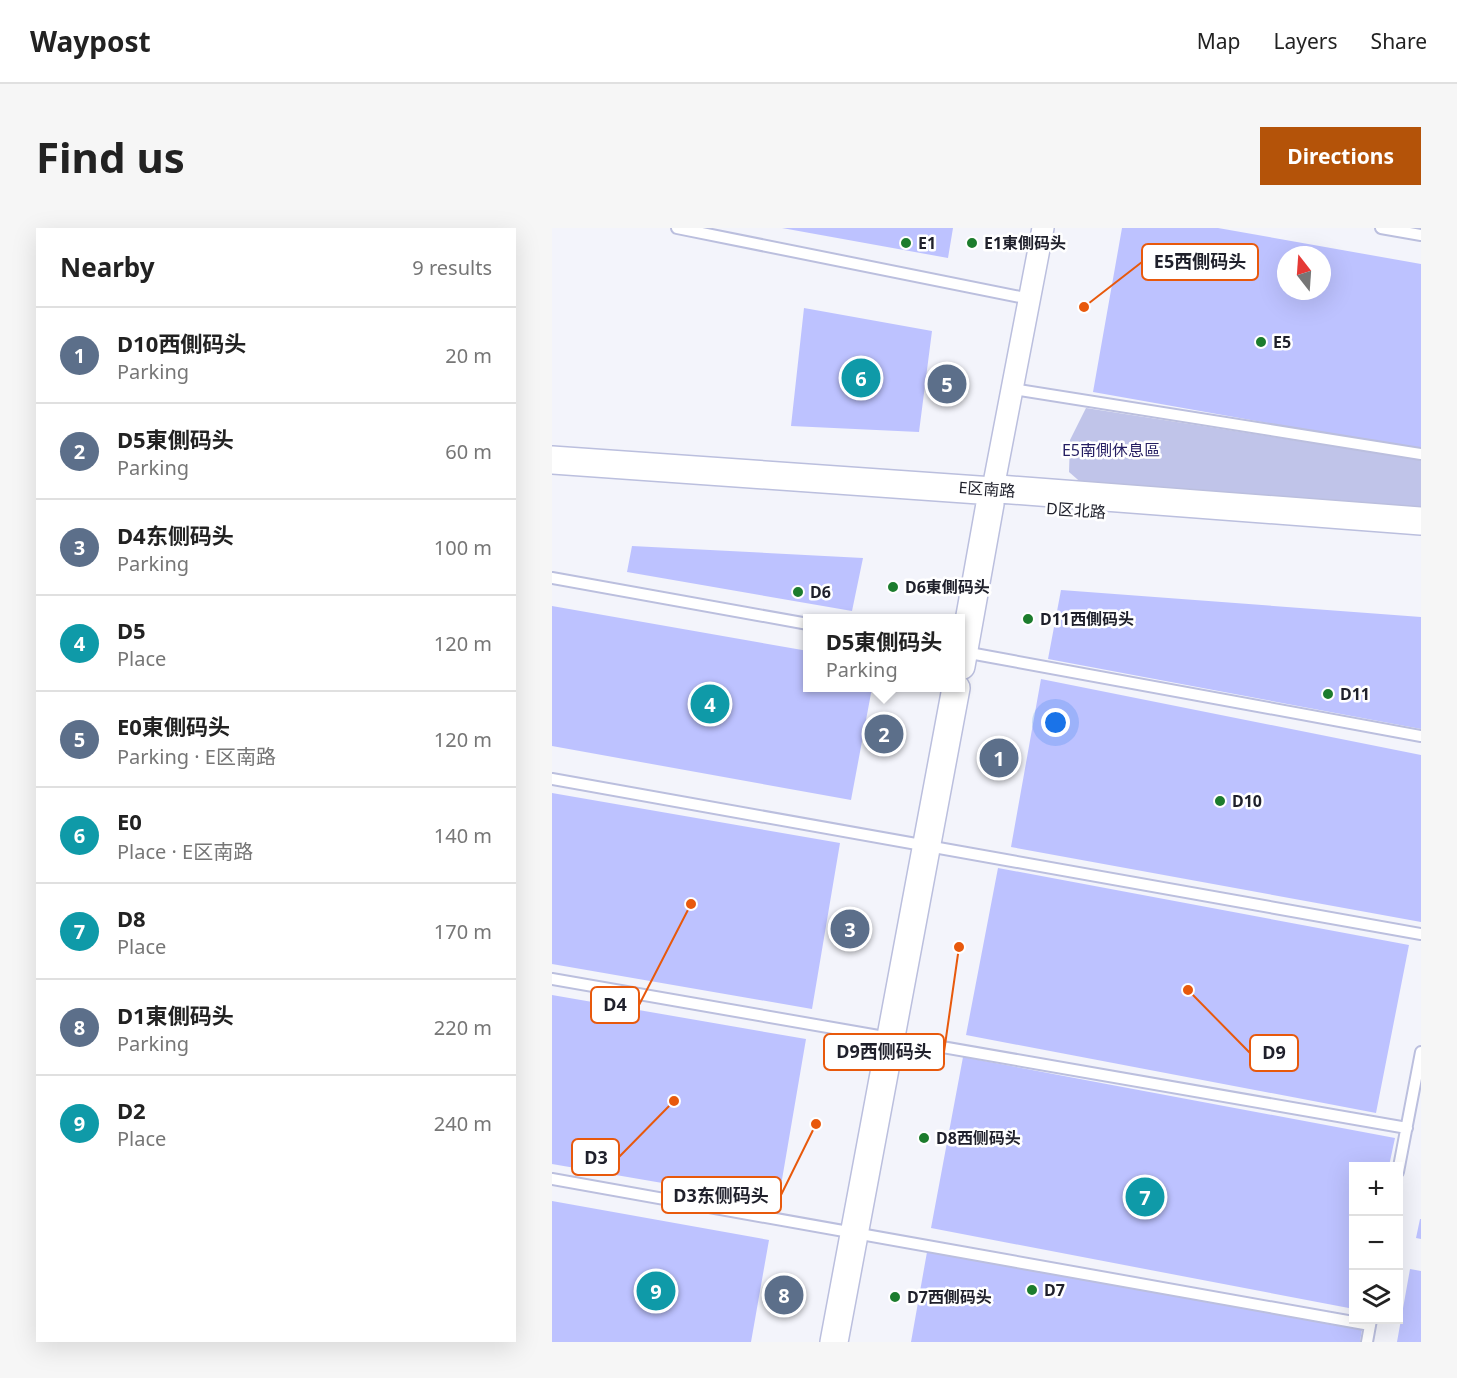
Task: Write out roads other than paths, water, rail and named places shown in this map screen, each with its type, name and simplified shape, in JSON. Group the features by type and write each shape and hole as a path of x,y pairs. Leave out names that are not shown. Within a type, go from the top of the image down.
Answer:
{"street":[{"path":"965,636 1043,228"},
{"name":"E区南路","path":"552,460 992,497 1011,490 1421,521"},
{"name":"D区北路","path":"552,476 946,500 992,497 1421,537"},
{"path":"834,1342 955,692"}],"lane":[{"path":"677,228 1030,299"},
{"path":"1382,228 1421,235"},
{"path":"1012,389 1421,454"},
{"path":"552,578 803,623"},
{"path":"965,658 1421,736"},
{"path":"552,779 1421,934"},
{"path":"552,980 1407,1128"},
{"path":"1400,1162 1421,1052"},
{"path":"552,1179 1349,1318"},
{"path":"1367,1342 1370,1324"}],"place":[{"name":"E1","path":"906,243"},
{"name":"E1東側码头","path":"972,243"},
{"name":"E5西側码头","path":"1084,307"},
{"name":"E5","path":"1261,342"},
{"name":"E0","path":"861,378"},
{"name":"E0東側码头","path":"947,384"},
{"name":"D6東側码头","path":"893,587"},
{"name":"D6","path":"798,592"},
{"name":"D11西側码头","path":"1028,619"},
{"name":"D11","path":"1328,694"},
{"name":"D5","path":"710,704"},
{"name":"D5東側码头","path":"884,734"},
{"name":"D10西側码头","path":"999,758"},
{"name":"D10","path":"1220,801"},
{"name":"D4","path":"691,904"},
{"name":"D4东侧码头","path":"850,929"},
{"name":"D9西侧码头","path":"959,947"},
{"name":"D9","path":"1188,990"},
{"name":"D3","path":"674,1101"},
{"name":"D3东侧码头","path":"816,1124"},
{"name":"D8西侧码头","path":"924,1138"},
{"name":"D8","path":"1145,1197"},
{"name":"D7","path":"1032,1290"},
{"name":"D2","path":"656,1291"},
{"name":"D1東側码头","path":"784,1295"},
{"name":"D7西側码头","path":"895,1297"}],"park label":[{"name":"E5南側休息區","path":"1111,450"}]}
